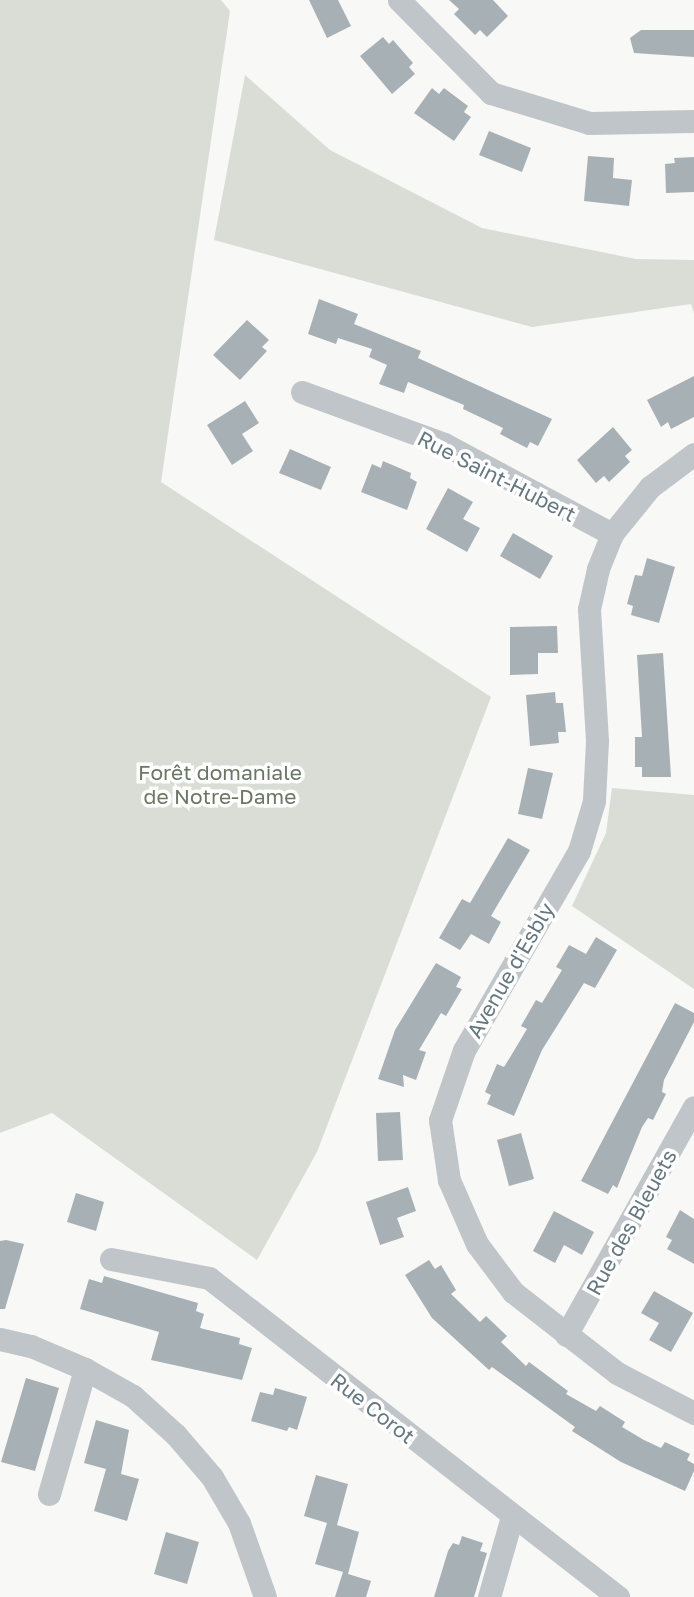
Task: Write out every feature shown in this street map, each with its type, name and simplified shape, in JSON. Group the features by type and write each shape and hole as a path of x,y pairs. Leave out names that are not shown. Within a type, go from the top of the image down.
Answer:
{"street":[{"path":"399,0 491,93 589,123 694,121"},
{"name":"Rue Saint-Hubert","path":"302,392 443,444 612,534"},
{"name":"Avenue d'Esbly","path":"694,454 650,487 612,534 589,608 597,741 594,801 579,851 464,1050 440,1120 449,1180 477,1244 513,1292 617,1373 694,1413"},
{"name":"Rue des Bleuets","path":"566,1335 694,1107"},
{"name":"Rue Corot","path":"111,1259 209,1278 604,1593"},
{"path":"0,1339 32,1346 133,1396 176,1435 212,1477 239,1523 265,1597"},
{"path":"49,1494 85,1370"},
{"path":"489,1597 512,1517"}],"green space":[{"name":"Forêt domaniale de Notre-Dame","path":"0,0 221,0 230,11 161,482 491,697 317,1152 257,1260 52,1113 0,1133"},
{"path":"245,75 330,150 482,228 636,259 694,260 694,313 691,304 532,327 214,240"},
{"path":"612,788 694,795 694,989 572,906 606,833"}],"building":[{"path":"309,0 338,0 351,26 327,38"},
{"path":"449,0 493,0 508,16 487,37 480,30 475,35 454,14 459,9"},
{"path":"641,30 694,30 694,57 634,53 630,38"},
{"path":"383,37 389,44 393,40 413,63 409,67 415,74 392,94 360,56"},
{"path":"432,88 439,94 444,88 468,106 464,112 471,117 454,141 414,113"},
{"path":"489,131 531,148 522,172 479,155"},
{"path":"588,156 614,158 613,178 632,180 629,206 584,201"},
{"path":"694,157 694,192 666,193 665,164 675,163 674,158"},
{"path":"319,299 358,314 354,324 421,351 418,358 552,419 538,446 530,442 527,448 500,434 503,428 463,409 464,405 408,382 404,393 379,384 387,365 369,357 372,349 338,338 336,344 308,334"},
{"path":"247,320 269,340 262,347 267,351 240,380 213,355"},
{"path":"694,376 694,417 671,429 668,422 661,427 647,400"},
{"path":"245,401 259,423 242,434 253,451 232,465 207,425"},
{"path":"613,427 632,450 625,456 630,462 609,482 604,476 596,483 577,460"},
{"path":"290,449 331,467 321,490 279,473"},
{"path":"383,461 411,473 410,478 417,482 407,510 361,492 372,464 381,468"},
{"path":"448,488 473,502 463,519 480,528 467,552 426,529"},
{"path":"513,533 553,556 540,579 500,556"},
{"path":"647,558 675,567 659,623 631,615 633,606 627,604 635,575 642,576"},
{"path":"557,626 558,653 538,653 538,674 510,675 510,627"},
{"path":"663,653 671,777 642,777 642,767 635,767 635,737 642,737 637,655"},
{"path":"555,692 556,703 563,703 566,732 558,732 559,743 530,746 526,695"},
{"path":"528,768 553,773 542,819 518,814"},
{"path":"508,838 530,850 491,916 501,922 489,944 471,934 460,950 439,938 462,899 470,903"},
{"path":"596,937 617,950 595,988 584,983 542,1050 514,1116 487,1104 491,1095 485,1092 497,1064 504,1067 509,1059 527,1029 521,1026 536,1000 542,1003 562,970 556,967 569,945 586,954"},
{"path":"436,963 461,977 456,987 462,989 446,1016 441,1013 419,1050 426,1052 416,1080 403,1075 404,1087 378,1079 395,1030"},
{"path":"675,1003 694,1013 694,1022 664,1080 662,1092 666,1094 653,1120 648,1118 642,1127 617,1188 613,1185 608,1194 581,1181"},
{"path":"400,1112 403,1160 378,1161 376,1113"},
{"path":"521,1133 534,1179 509,1186 497,1140"},
{"path":"408,1187 416,1211 397,1218 404,1237 380,1245 366,1202"},
{"path":"76,1193 104,1202 96,1231 67,1222"},
{"path":"680,1210 694,1219 694,1264 667,1249 672,1240 666,1237"},
{"path":"554,1211 594,1232 582,1255 564,1245 555,1263 533,1251"},
{"path":"0,1241 24,1244 5,1309 0,1309"},
{"path":"429,1260 435,1269 441,1265 456,1290 451,1294 480,1322 486,1316 507,1336 501,1342 526,1366 529,1362 568,1391 566,1394 596,1411 600,1406 625,1422 622,1427 644,1440 661,1448 665,1442 690,1454 687,1460 694,1464 694,1471 685,1491 621,1462 572,1431 575,1427 492,1367 489,1370 432,1318 405,1275"},
{"path":"104,1276 198,1303 196,1311 204,1314 200,1328 240,1338 239,1344 252,1348 242,1380 151,1360 159,1332 80,1309 89,1279 102,1283"},
{"path":"654,1291 693,1313 671,1352 649,1340 659,1323 641,1313"},
{"path":"26,1378 59,1388 35,1471 1,1462"},
{"path":"275,1388 307,1397 297,1430 289,1427 287,1431 251,1421 260,1392 273,1395"},
{"path":"96,1420 129,1430 121,1474 139,1479 127,1521 94,1511 106,1469 84,1463"},
{"path":"316,1475 348,1484 337,1525 359,1532 348,1574 371,1581 366,1597 335,1597 343,1572 315,1564 327,1523 304,1516"},
{"path":"166,1532 199,1542 187,1584 154,1574"},
{"path":"462,1536 483,1543 480,1551 487,1553 474,1597 434,1597 448,1551 453,1543 459,1545"}]}
